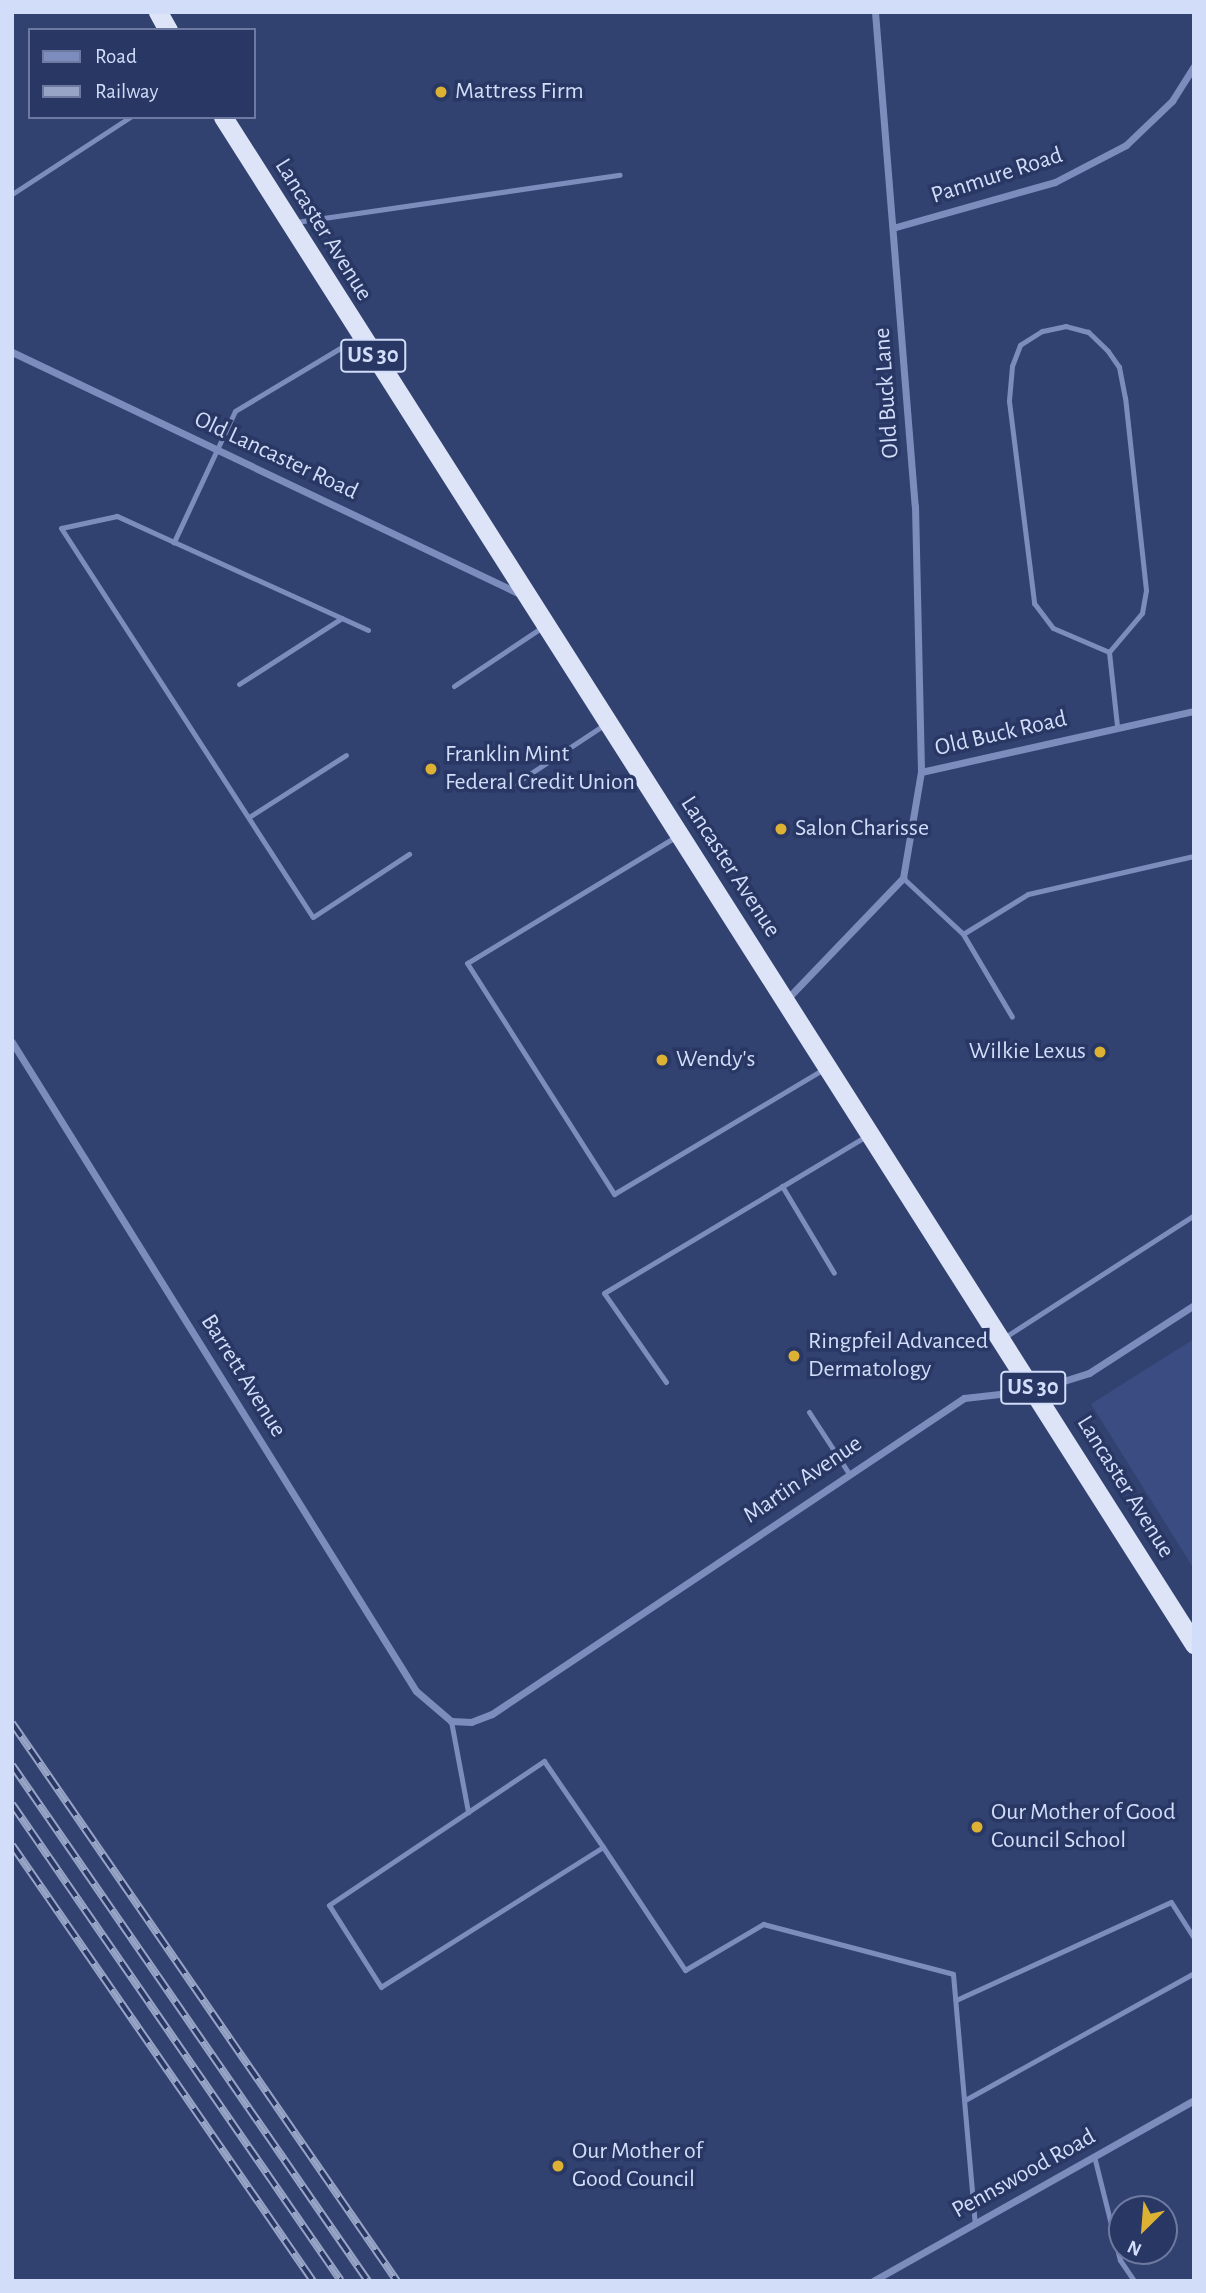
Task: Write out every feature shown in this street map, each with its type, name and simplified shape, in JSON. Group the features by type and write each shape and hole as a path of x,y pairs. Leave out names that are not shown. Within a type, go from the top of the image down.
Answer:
{"highway":[{"path":"158,12 168,28"},
{"name":"Lancaster Avenue","path":"224,119 523,595 830,1066 1194,1644"}],"street":[{"name":"Old Buck Lane","path":"875,12 896,227 915,506 922,772"},
{"name":"Panmure Road","path":"896,227 1055,182 1126,145 1172,101 1194,66"},
{"name":"Old Lancaster Road","path":"12,352 523,595"},
{"name":"Old Buck Road","path":"903,878 922,772 1116,726 1194,711"},
{"path":"787,999 903,878"},
{"name":"Barrett Avenue","path":"12,1042 416,1691 451,1721"},
{"name":"Martin Avenue","path":"451,1721 471,1722 492,1714 848,1472 964,1398 1035,1390 1090,1373 1194,1305"},
{"name":"Pennswood Road","path":"877,2280 1194,2100"}],"lane":[{"path":"12,194 127,119"},
{"path":"290,223 620,175"},
{"path":"1109,652 1053,628 1034,603 1009,401 1012,366 1020,345 1042,331 1066,326 1088,332 1108,351 1119,367 1125,398 1146,590 1142,613 1109,652 1116,726"},
{"path":"174,542 235,411 360,336"},
{"path":"368,630 117,516 61,528 313,917 409,854"},
{"path":"239,684 342,618"},
{"path":"454,686 544,626"},
{"path":"516,783 607,723"},
{"path":"249,817 346,755"},
{"path":"680,834 467,963 614,1194 830,1066"},
{"path":"963,934 1028,894 1194,856"},
{"path":"903,878 963,934 1012,1017"},
{"path":"666,1382 604,1293 871,1132"},
{"path":"782,1186 834,1273"},
{"path":"1002,1339 1194,1215"},
{"path":"809,1412 848,1472"},
{"path":"451,1721 468,1812"},
{"path":"603,1847 381,1987 329,1905 544,1761 603,1847 685,1970 764,1924 953,1974 975,2223"},
{"path":"956,2000 1171,1902 1194,1938"},
{"path":"965,2100 1194,1973"},
{"path":"1094,2156 1120,2260 1134,2281"}],"shaded area":[{"path":"1194,1339 1194,1569 1091,1404"}],"railway":[{"path":"12,1723 397,2281"},
{"path":"12,1765 368,2281"},
{"path":"12,1804 341,2281"},
{"path":"12,1845 313,2281"}],"place":[{"name":"Mattress Firm","path":"441,92"},
{"name":"Franklin Mint Federal Credit Union","path":"431,769"},
{"name":"Salon Charisse","path":"781,829"},
{"name":"Wilkie Lexus","path":"1100,1052"},
{"name":"Wendy's","path":"662,1060"},
{"name":"Ringpfeil Advanced Dermatology","path":"794,1356"},
{"name":"Our Mother of Good Council School","path":"977,1827"},
{"name":"Our Mother of Good Council","path":"558,2166"}]}
